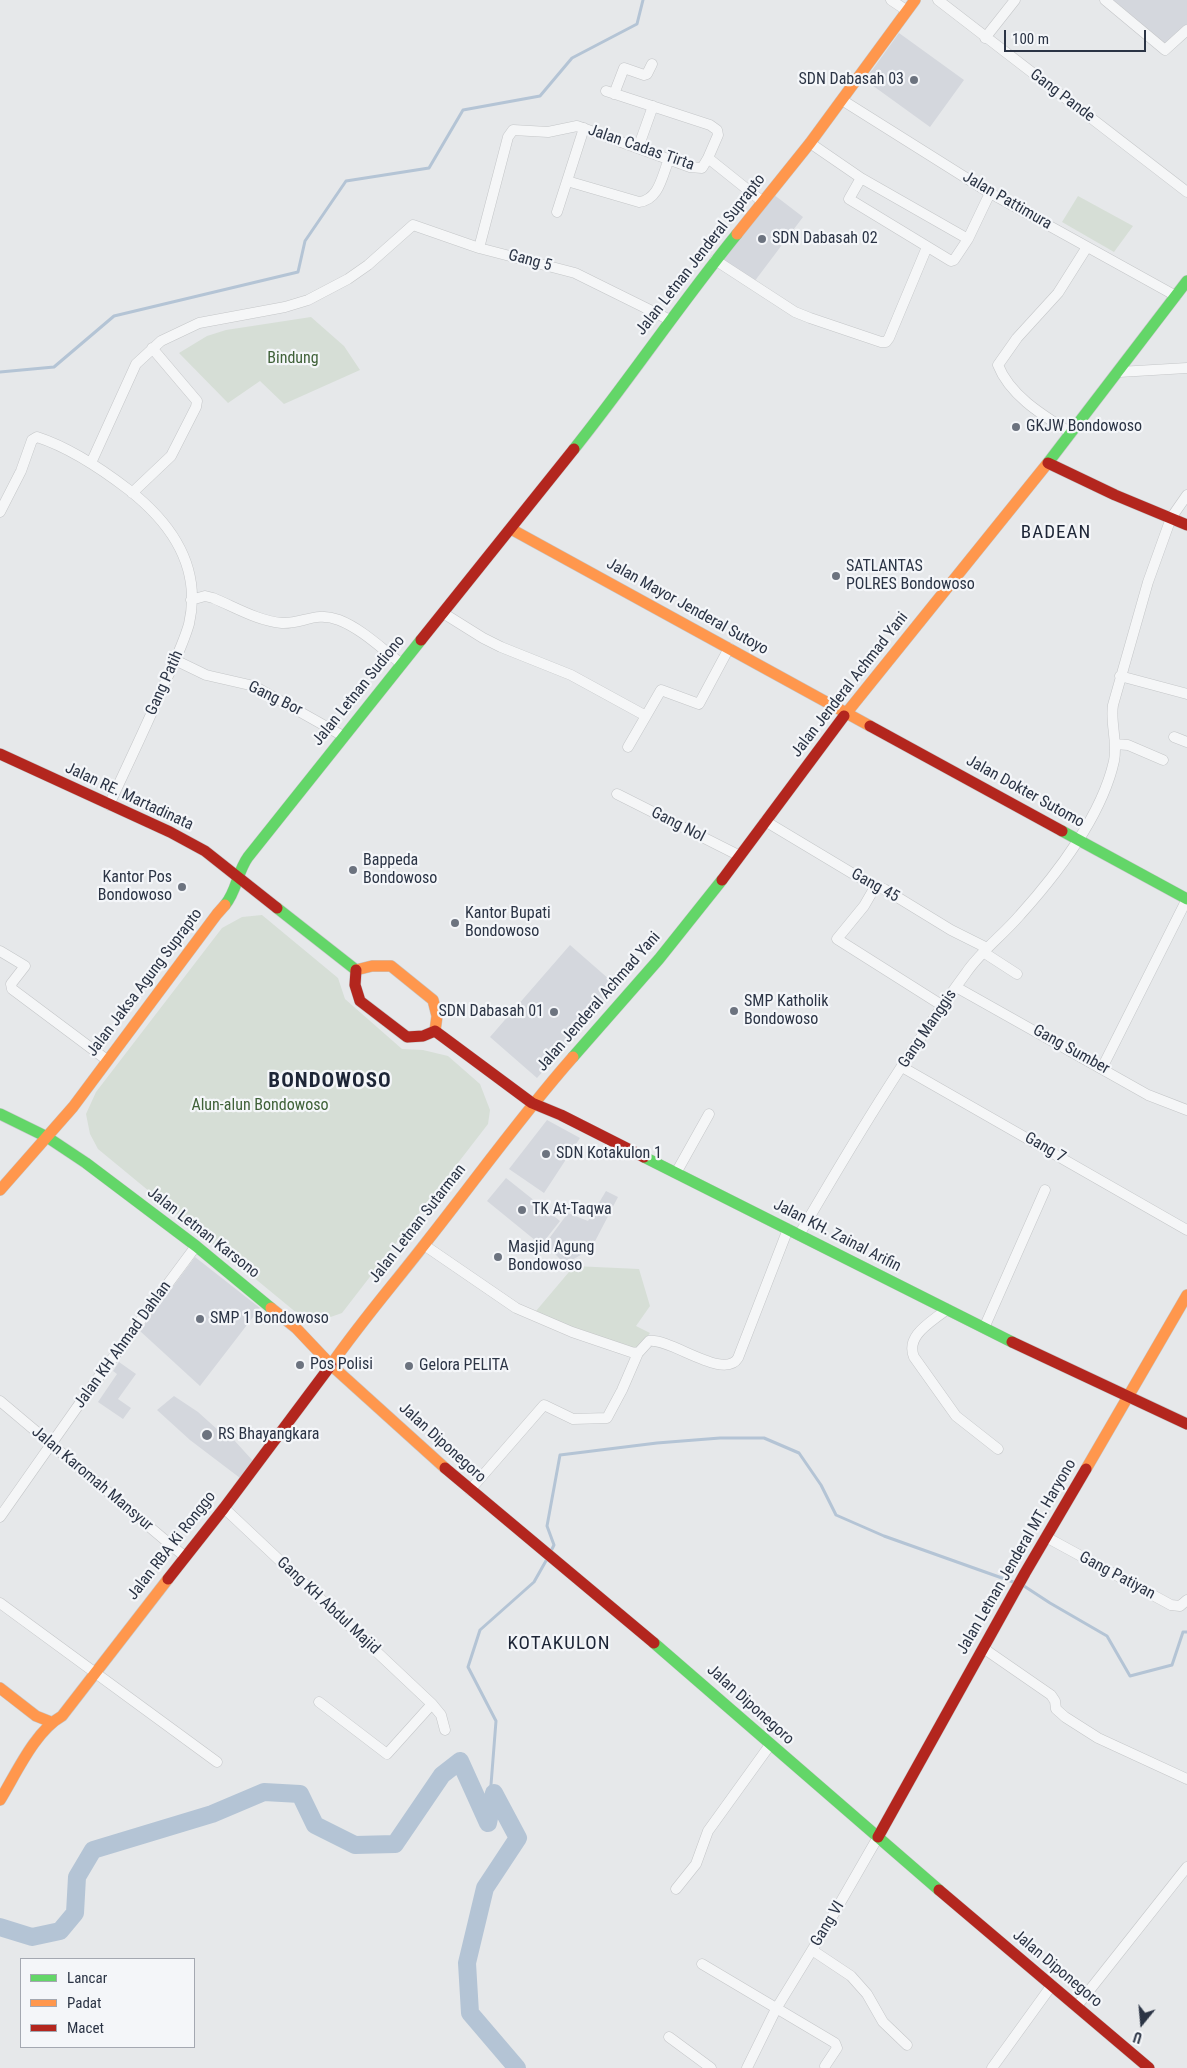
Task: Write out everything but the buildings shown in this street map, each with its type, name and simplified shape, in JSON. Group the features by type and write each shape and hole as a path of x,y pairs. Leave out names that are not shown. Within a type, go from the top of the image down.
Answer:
{"main road":[{"name":"Jalan Letnan Jenderal Suprapto","path":"511,529 610,404 715,260 810,143 915,0"},
{"name":"Jalan Jenderal Achmad Yani","path":"532,1103 659,959 706,901 847,713 1048,463 1187,281"},
{"path":"1048,463 1115,495 1187,525"},
{"name":"Jalan Letnan Sudiono","path":"240,878 244,862 257,845 511,529"},
{"name":"Jalan Mayor Jenderal Sutoyo","path":"511,529 847,713"},
{"name":"Jalan Dokter Sutomo","path":"847,713 1187,899"},
{"name":"Jalan RE. Martadinata","path":"0,754 170,832 204,851 356,970"},
{"name":"Jalan Jaksa Agung Suprapto","path":"0,1190 72,1106 217,914 231,901 240,878"},
{"path":"372,966 391,966 433,1000 437,1016 435,1031 423,1036 407,1038 399,1032 360,1001 355,985 356,970 372,966"},
{"name":"Jalan KH. Zainal Arifin","path":"435,1031 532,1103 561,1115 984,1328 1187,1424"},
{"name":"Jalan Letnan Sutarman","path":"331,1365 353,1332 424,1246 532,1103"},
{"name":"Jalan Letnan Karsono","path":"0,1114 47,1137 86,1163 196,1246 296,1328 331,1365"},
{"name":"Jalan Letnan Jenderal MT. Haryono","path":"878,1837 1025,1573 1187,1295"},
{"name":"Jalan Diponegoro","path":"331,1365 470,1490 691,1674 770,1745 965,1913 1149,2068"},
{"name":"Jalan RBA Ki Ronggo","path":"0,1800 35,1743 51,1722 62,1716 184,1556 224,1508 331,1365"},
{"path":"0,1688 36,1716 51,1722"},
{"name":"Jalan RBA Ki Ronggo","path":"35,1743 36,1716"}],"street":[{"path":"891,0 906,10"},
{"name":"Gang Pande","path":"938,0 1187,192"},
{"path":"985,38 1015,0"},
{"path":"1104,0 1165,50 1187,30"},
{"name":"Jalan Cadas Tirta","path":"479,248 510,133 514,130 548,132 577,126 698,169 702,168 718,135 717,130 710,125 610,93 624,68 644,75 647,74 652,64"},
{"name":"Jalan Pattimura","path":"842,100 990,193 1176,296"},
{"path":"638,148 653,106"},
{"path":"557,212 584,128"},
{"path":"810,143 861,178 968,239"},
{"name":"Jalan Cadas Tirta","path":"708,158 763,202"},
{"path":"567,181 639,202 648,201 653,197 669,159"},
{"path":"861,178 849,199 951,261 954,260 968,239 990,193"},
{"name":"Gang 5","path":"152,348 161,341 200,323 285,307 308,300 348,279 368,265 414,225 479,248 575,273 670,320"},
{"path":"715,260 795,312 881,342 886,342 890,338 927,247"},
{"path":"1071,433 1047,417 1013,389 998,365 1017,338 1058,293 1087,247"},
{"path":"91,463 136,364 152,348 197,400 196,407 171,456 132,493"},
{"path":"1119,372 1187,368"},
{"name":"Gang Patih","path":"0,512 21,471 32,440 37,437 91,463 150,507 166,525 184,554 190,580 189,623 175,660 109,805"},
{"name":"Gang Manggis","path":"799,1235 841,1163 956,987 985,950 1020,916 1059,870 1079,840 1110,775 1114,760 1115,744 1111,716 1120,676 1148,582 1171,518 1187,495"},
{"path":"191,600 205,596 214,598 262,618 280,623 288,623 316,616 339,620 360,632 402,664"},
{"path":"443,613 489,641 571,675 646,716"},
{"path":"628,748 662,690 699,704 729,648"},
{"name":"Gang Bor","path":"175,660 206,675 254,686 343,736"},
{"path":"1120,676 1187,694"},
{"path":"1174,738 1187,742"},
{"path":"1115,744 1128,745 1163,760"},
{"name":"Gang Nol","path":"617,794 740,856"},
{"name":"Gang 45","path":"765,821 875,887 884,889 985,950 1017,974"},
{"path":"875,887 864,906 837,938 943,1006"},
{"path":"1102,1068 1187,899"},
{"path":"0,951 25,966 11,984 12,989 107,1060"},
{"name":"Gang Sumber","path":"956,987 1148,1095 1187,1110"},
{"name":"Gang 7","path":"902,1067 1187,1230"},
{"path":"676,1173 709,1114"},
{"path":"984,1328 1045,1190"},
{"path":"470,1490 544,1405 573,1419 607,1418 638,1353 648,1342 654,1340 720,1365 734,1364 788,1229"},
{"name":"Jalan KH Ahmad Dahlan","path":"0,1517 92,1386 196,1246"},
{"path":"424,1246 525,1312 591,1339 632,1353 638,1353"},
{"path":"947,1309 914,1336 911,1348 914,1357 956,1416 998,1450"},
{"name":"Jalan Karomah Mansyur","path":"0,1400 184,1556"},
{"name":"Gang KH Abdul Majid","path":"224,1508 432,1704 441,1715 445,1730"},
{"name":"Gang Patiyan","path":"1046,1537 1171,1605 1180,1606 1187,1600"},
{"path":"0,1603 217,1762"},
{"path":"983,1648 1051,1695 1055,1701 1056,1709 1065,1717 1098,1738 1187,1780"},
{"path":"319,1702 387,1754 432,1704"},
{"path":"676,1889 696,1864 708,1831 770,1745"},
{"name":"Gang VI","path":"747,2068 776,2009 878,1837"},
{"path":"1077,2006 1187,1867"},
{"path":"812,1950 851,1976 867,1994 883,2022 907,2045"},
{"path":"702,1964 835,2043 837,2048 825,2066"},
{"path":"992,2068 1052,1985"},
{"path":"669,2037 711,2068"}],"shaded area":[{"path":"1113,0 1187,0 1187,24 1166,46"},
{"name":"SDN Dabasah 03","path":"899,33 964,80 930,127 865,80"},
{"name":"SDN Dabasah 02","path":"773,194 803,217 754,282 720,261"},
{"name":"SDN Dabasah 01","path":"570,945 618,987 537,1078 490,1037"},
{"name":"SDN Kotakulon 1","path":"547,1120 580,1138 544,1193 509,1169"},
{"name":"TK At-Taqwa","path":"506,1178 560,1221 541,1245 487,1201"},
{"path":"606,1191 618,1197 591,1249 565,1264 545,1244 568,1213 588,1221"},
{"name":"SMP 1 Bondowoso","path":"195,1257 260,1308 200,1386 140,1331"},
{"path":"119,1362 136,1374 118,1399 131,1408 123,1419 98,1402 117,1374 113,1371"},
{"name":"RS Bhayangkara","path":"174,1396 198,1412 218,1430 225,1430 253,1461 240,1478 190,1440 157,1410"}],"green space":[{"path":"1078,196 1133,226 1114,252 1062,222"},
{"name":"Bindung","path":"311,317 344,346 360,370 284,404 260,381 228,403 179,353 207,336 226,330"},
{"name":"Alun-alun Bondowoso","path":"262,915 338,978 345,999 402,1049 423,1050 448,1056 480,1084 490,1110 488,1124 342,1313 322,1320 298,1314 98,1149 90,1134 86,1114 96,1092 222,928 242,917"},
{"path":"574,1266 639,1269 650,1306 636,1326 650,1333 639,1349 586,1337 536,1311"}],"waterway":[{"path":"0,372 54,367 114,316 298,272 305,241 346,181 429,168 463,110 540,96 572,58 637,24 643,0"},
{"path":"551,1551 554,1545 547,1526 560,1455 657,1443 720,1438 764,1438 799,1453 821,1485 836,1515 884,1536 1016,1583"},
{"path":"488,1823 496,1721 468,1667 480,1630 534,1582 547,1559"},
{"path":"1024,1586 1107,1636 1130,1676 1172,1665 1183,1632 1187,1632"},
{"path":"0,1927 32,1937 60,1931 75,1913 77,1877 93,1850 212,1814 264,1792 300,1794 315,1825 355,1845 395,1844 442,1775 460,1761 488,1823 494,1793 518,1838 485,1888 467,1963 470,2013 517,2068"}],"traffic: fast":[{"path":"574,449 737,234"},
{"path":"1047,464 1187,281"},
{"path":"225,905 232,894 241,869 248,857 421,640"},
{"path":"1062,831 1187,899"},
{"path":"573,1057 659,959 722,880"},
{"path":"277,908 356,970"},
{"path":"0,1114 47,1137 86,1163 196,1246 271,1308"},
{"path":"644,1157 1012,1342"},
{"path":"654,1643 939,1890"}],"traffic: slow":[{"path":"737,234 810,143 915,0"},
{"path":"844,716 1047,464"},
{"path":"511,529 870,726"},
{"path":"0,1190 73,1107 225,905"},
{"path":"356,970 372,966 391,966 433,1000 437,1016 435,1031"},
{"path":"331,1365 516,1126 573,1057"},
{"path":"1086,1469 1187,1295"},
{"path":"271,1308 296,1328 331,1365 445,1468"},
{"path":"0,1800 35,1742 52,1723 62,1716 168,1579"},
{"path":"0,1688 36,1716 51,1722"}],"traffic: jam":[{"path":"421,640 574,449"},
{"path":"1048,463 1115,495 1187,525"},
{"path":"722,880 844,716"},
{"path":"870,726 1062,831"},
{"path":"0,754 170,832 205,851 277,908"},
{"path":"356,970 355,985 360,1001 407,1037 423,1036 435,1031"},
{"path":"435,1031 532,1103 561,1115 644,1157"},
{"path":"1012,1342 1187,1424"},
{"path":"168,1579 224,1508 331,1365"},
{"path":"445,1468 654,1643"},
{"path":"878,1837 1025,1573 1086,1469"},
{"path":"939,1890 1149,2068"}],"place":[{"name":"SDN Dabasah 03","path":"914,80"},
{"name":"SDN Dabasah 02","path":"762,239"},
{"name":"GKJW Bondowoso","path":"1016,427"},
{"name":"SATLANTAS POLRES Bondowoso","path":"836,576"},
{"name":"Bappeda Bondowoso","path":"353,870"},
{"name":"Kantor Pos Bondowoso","path":"182,887"},
{"name":"Kantor Bupati Bondowoso","path":"455,923"},
{"name":"SMP Katholik Bondowoso","path":"734,1011"},
{"name":"SDN Dabasah 01","path":"554,1012"},
{"name":"SDN Kotakulon 1","path":"546,1154"},
{"name":"TK At-Taqwa","path":"522,1210"},
{"name":"Masjid Agung Bondowoso","path":"498,1257"},
{"name":"SMP 1 Bondowoso","path":"200,1319"},
{"name":"Pos Polisi","path":"300,1365"},
{"name":"Gelora PELITA","path":"409,1366"},
{"name":"RS Bhayangkara","path":"207,1435"}],"district":[{"name":"BADEAN","path":"1056,533"},
{"name":"BONDOWOSO","path":"330,1082"},
{"name":"KOTAKULON","path":"559,1644"}]}
